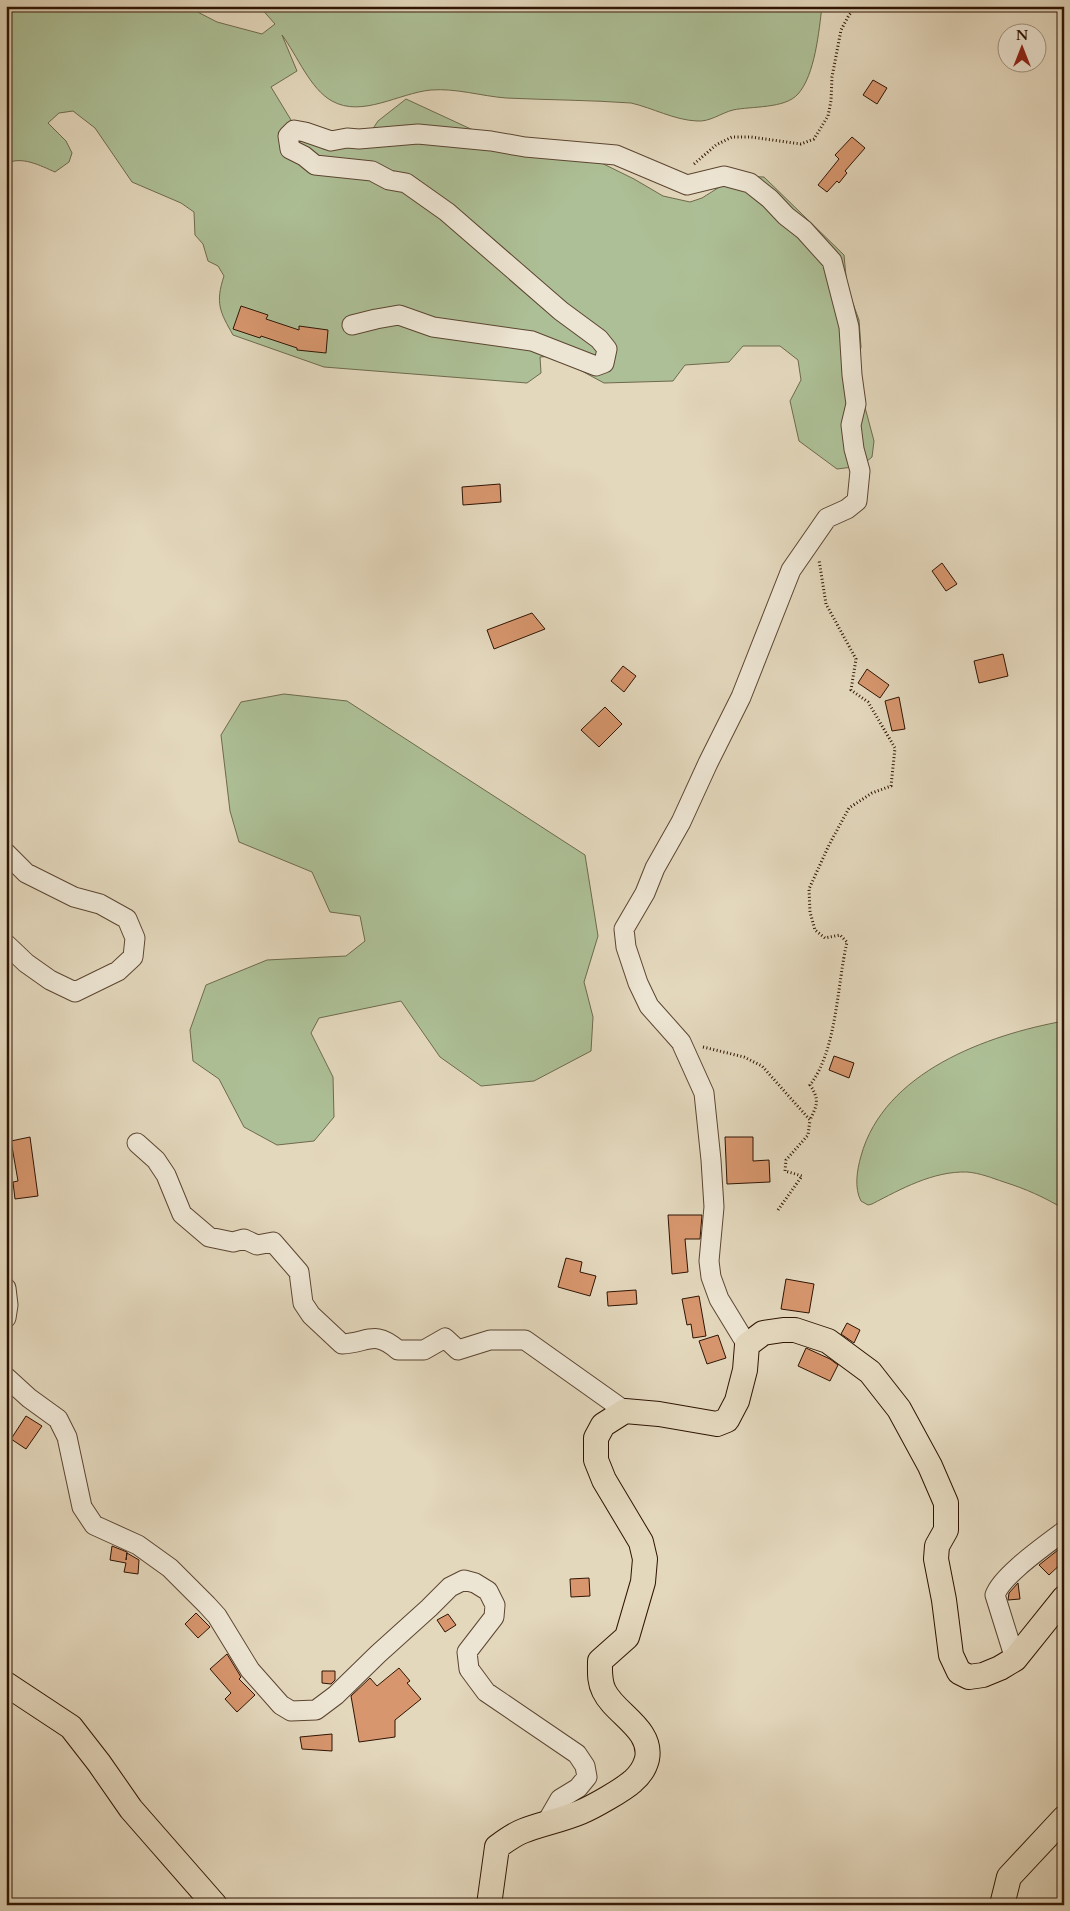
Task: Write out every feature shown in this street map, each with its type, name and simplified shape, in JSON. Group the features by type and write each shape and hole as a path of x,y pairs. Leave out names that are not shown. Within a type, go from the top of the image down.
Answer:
{"main road":[{"path":"489,1905 497,1848 506,1840 523,1831 583,1812 632,1782 646,1765 648,1750 631,1720 615,1706 604,1692 599,1676 600,1661 627,1637 643,1582 644,1559 640,1542 604,1480 596,1460 596,1438 603,1425 625,1411 659,1414 717,1424 727,1420 737,1401 745,1370 747,1345 763,1333 795,1330 828,1341 870,1372 899,1409 930,1466 946,1503 946,1530 938,1546 936,1559 944,1600 951,1655 959,1672 969,1677 983,1675 1000,1668 1014,1659 1064,1598"},
{"path":"6,1684 71,1727 131,1809 215,1905"},
{"path":"1002,1905 1008,1877 1064,1818"}],"street":[{"path":"352,325 376,318 399,315 433,327 532,341 596,366 604,363 607,349 599,339 561,311 447,212 406,183 389,180 372,171 315,165 304,156 290,150 288,136 294,130 331,141 347,138 358,139 418,134 491,141 533,148 616,155 676,182 687,185 724,176 750,183 804,230 832,261 850,327 852,375 856,404 852,425 854,449 860,471 857,501 847,509 827,518 791,570 742,698 708,763 681,822 655,868 645,893 624,929 626,946 648,1006 681,1042 704,1093 714,1207 709,1261 711,1277 718,1300 747,1345"},
{"path":"6,853 26,873 74,897 100,904 127,919 135,938 133,957 118,971 75,992 50,980 6,944"},
{"path":"137,1143 156,1160 166,1175 182,1214 209,1236 233,1242 244,1239 257,1245 273,1242 299,1272 303,1303 311,1315 342,1344 356,1343 370,1337 387,1340 398,1350 424,1350 445,1338 458,1350 490,1340 525,1340 625,1411"},
{"path":"6,1288 8,1304 6,1318"},
{"path":"6,1377 29,1398 58,1419 67,1437 82,1507 94,1524 138,1546 170,1568 208,1604 250,1670 281,1705 291,1711 316,1710 336,1695 450,1587 464,1580 488,1590 495,1605 494,1617 468,1652 469,1670 486,1692 577,1754 585,1766 587,1777 578,1788 560,1798 545,1825"},
{"path":"1014,1659 994,1595 998,1587 1013,1572 1064,1531"}],"path":[{"path":"676,182 707,152 732,137 751,137 801,144 814,139 828,116 832,77 841,30 849,15 857,6"},
{"path":"778,1210 802,1176 785,1171 786,1160 808,1136 810,1120 817,1104 816,1094 810,1085 819,1073 832,1029 842,964 848,942 840,935 825,938 815,930 810,912 809,889 829,845 849,808 872,793 891,786 895,748 868,702 851,690 856,659 826,604 816,535"},
{"path":"681,1042 744,1056 754,1061 773,1077 810,1120"}],"green space":[{"path":"6,6 186,6 217,22 262,34 275,24 259,6 822,6 818,40 812,64 804,86 798,94 792,99 776,105 733,110 702,121 672,116 631,103 506,98 440,90 419,92 368,106 344,106 324,96 310,80 282,35 297,71 271,87 291,120 323,149 362,145 378,121 406,99 473,130 563,144 634,179 663,196 690,202 702,198 737,176 764,177 844,255 847,287 859,320 861,347 855,370 874,441 872,457 861,466 837,469 799,441 790,401 801,380 798,360 780,346 743,346 729,362 685,365 673,381 604,383 554,356 540,357 541,373 527,383 324,367 233,335 220,307 219,300 224,276 218,266 208,261 203,244 195,235 194,212 181,203 132,182 95,128 73,111 59,113 48,123 66,141 72,153 69,162 55,172 37,164 24,161 6,164"},
{"path":"284,694 347,701 585,855 598,936 584,982 593,1017 591,1051 534,1081 481,1086 440,1057 401,1001 319,1018 311,1033 333,1077 334,1117 314,1141 277,1145 244,1127 219,1079 193,1061 190,1030 206,985 267,960 346,956 365,941 360,916 330,912 312,872 239,842 230,811 221,735 241,702"},
{"path":"1064,1021 1064,1209 1020,1187 977,1173 967,1172 942,1174 918,1182 872,1204 868,1205 861,1201 857,1190 858,1167 873,1127 892,1101 915,1080 942,1062 972,1048 1003,1036"}],"building":[{"path":"873,80 887,88 877,104 863,95"},
{"path":"852,137 865,148 845,171 847,173 839,183 837,181 827,192 818,185 839,159 835,155"},
{"path":"241,306 268,315 266,319 299,330 299,326 328,330 326,353 297,350 297,348 261,336 260,338 233,329"},
{"path":"500,484 501,502 463,505 462,487"},
{"path":"942,563 957,584 946,591 932,571"},
{"path":"532,613 545,629 494,649 487,630"},
{"path":"1003,654 1008,676 979,683 974,661"},
{"path":"623,666 636,676 624,692 611,681"},
{"path":"867,669 889,685 880,698 858,683"},
{"path":"899,697 905,729 892,731 885,701"},
{"path":"605,707 622,724 599,747 581,730"},
{"path":"834,1056 854,1063 849,1078 829,1070"},
{"path":"30,1137 38,1196 15,1199 13,1182 18,1181 11,1141"},
{"path":"725,1137 753,1137 753,1161 769,1160 770,1182 727,1184"},
{"path":"668,1215 702,1215 700,1239 685,1239 688,1272 672,1274"},
{"path":"566,1258 582,1262 580,1272 596,1276 590,1296 558,1287"},
{"path":"786,1279 814,1284 809,1313 781,1309"},
{"path":"636,1290 637,1304 608,1306 607,1292"},
{"path":"699,1296 706,1336 693,1338 691,1324 687,1325 682,1299"},
{"path":"847,1323 860,1330 854,1343 841,1334"},
{"path":"718,1335 726,1358 707,1364 699,1341"},
{"path":"806,1348 830,1359 838,1365 830,1381 798,1366"},
{"path":"26,1416 42,1426 26,1449 11,1439"},
{"path":"112,1546 127,1552 126,1560 127,1553 139,1560 138,1574 124,1572 126,1563 110,1560"},
{"path":"1058,1550 1064,1556 1064,1561 1049,1575 1039,1565"},
{"path":"589,1578 590,1596 571,1597 570,1579"},
{"path":"1018,1583 1020,1599 1008,1600 1009,1593"},
{"path":"196,1613 210,1627 198,1638 185,1624"},
{"path":"448,1614 456,1625 445,1632 437,1620"},
{"path":"227,1654 241,1677 239,1679 255,1695 237,1712 225,1699 231,1693 210,1669"},
{"path":"399,1668 410,1681 407,1683 421,1699 395,1720 395,1737 359,1742 351,1696 370,1678 377,1686"},
{"path":"322,1671 335,1671 335,1680 331,1684 322,1683"},
{"path":"332,1734 332,1751 302,1749 300,1737"}]}
